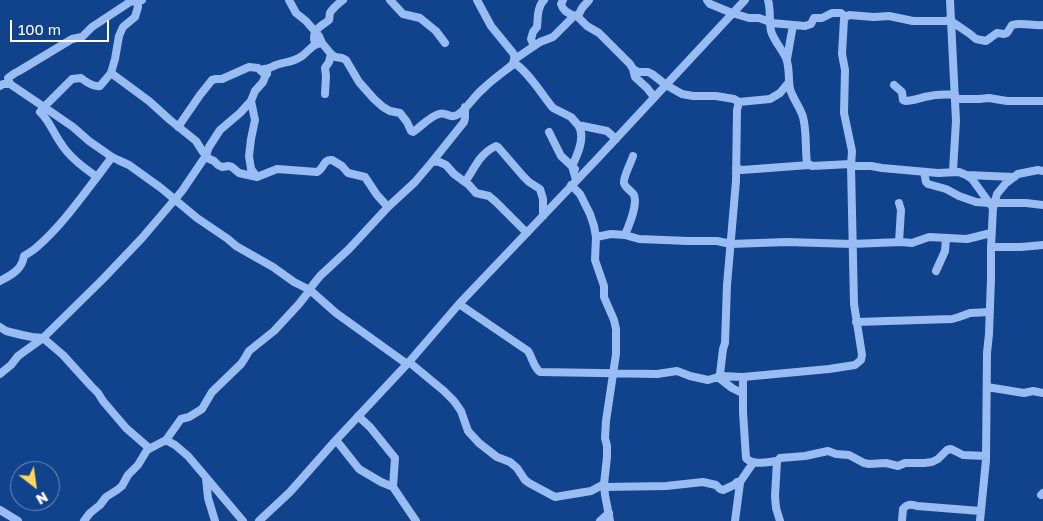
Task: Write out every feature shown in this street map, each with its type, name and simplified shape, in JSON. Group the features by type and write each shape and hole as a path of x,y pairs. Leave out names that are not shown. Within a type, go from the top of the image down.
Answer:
{"street":[{"path":"289,0 296,13 315,32"},
{"path":"343,0 332,11 329,20 315,32 313,37 334,57 346,60 367,91 383,107 400,113 412,131 440,113 449,116 460,114 484,87 534,46 552,37 576,16 589,0"},
{"path":"390,0 403,14 420,18 436,31 445,43"},
{"path":"477,0 491,26 513,53 514,61 553,108 572,118 578,124 583,135 572,166 573,183 585,202 594,226 596,237 595,260 604,286 604,297 616,329 616,354 605,438 607,457 604,489 610,517 600,521"},
{"path":"534,46 531,39 533,32 538,27 539,8 544,0"},
{"path":"707,0 710,4 749,18 759,18 771,23 793,25 809,25 814,18 822,18 832,13 841,13 846,16 890,16 902,20 950,22 976,39 986,41 997,33 1007,33 1012,24 1043,25"},
{"path":"259,521 290,492 408,363 459,304 745,0"},
{"path":"768,0 771,30 786,61 792,95 803,118 809,165"},
{"path":"950,0 956,121 953,171"},
{"path":"97,177 77,162 63,146 40,112 44,107 72,80 81,78 100,86 111,73 119,36 123,27 135,17 140,1 130,2 92,27 82,37 72,39 15,73 5,83 44,107 73,127 89,141 129,165 236,246 310,290 336,313 408,363 454,401 461,411 468,431 478,443 497,457 510,462 517,468 525,480 555,498 604,489 703,482 716,485 723,490 740,482"},
{"path":"561,2 564,10 576,16 587,26 599,33 633,69 638,72 652,74 682,94 716,96 739,102 770,99 780,93 789,82"},
{"path":"459,304 528,351 538,372 657,374 677,371 708,380 719,376 743,377 797,373 855,365 861,360 862,355 854,304 852,244 853,164 844,113 845,70 842,54 844,19 846,16"},
{"path":"786,61 793,25"},
{"path":"265,71 274,66 292,62 302,56 312,45 319,44"},
{"path":"325,94 325,68 331,54"},
{"path":"178,127 212,80 222,79 249,67 265,71"},
{"path":"633,69 635,77 647,88 654,98"},
{"path":"0,374 18,356 43,338 142,238 182,191 220,130 251,101 255,91 263,82 265,71"},
{"path":"111,73 149,101 196,141 203,152 222,167 229,166 239,173 257,176 277,170 317,172 320,171 324,163 332,160 342,166 348,173 365,177 377,196 388,207"},
{"path":"894,86 902,92 905,101 918,100 933,95 1043,101"},
{"path":"251,101 255,120 249,156 252,169 257,176"},
{"path":"719,376 725,343 727,285 736,177 739,169 737,110 739,102"},
{"path":"84,521 106,496 122,486 149,448 166,440 181,420 194,415 202,409 212,392 241,364 249,351 288,317 320,276 414,182 464,122 465,107"},
{"path":"578,124 607,132 616,139"},
{"path":"549,132 561,156 575,169 584,172"},
{"path":"466,182 479,159 493,147 498,147 523,176 540,189 543,199 543,216"},
{"path":"0,281 18,270 24,256 37,247 71,212 112,156"},
{"path":"626,235 634,210 635,200 634,195 624,182 633,156"},
{"path":"432,162 439,161 446,165 476,193 489,196 527,233"},
{"path":"739,169 853,164 938,173 953,171 972,179 992,205"},
{"path":"980,521 986,456 987,354 992,278 990,247 992,205 997,194 1006,183 1018,174 1038,170 1043,171"},
{"path":"924,172 928,184 946,189 976,202 992,205 1026,203 1043,205"},
{"path":"966,175 1015,177"},
{"path":"899,204 901,210 899,242"},
{"path":"717,241 733,228"},
{"path":"596,237 611,234 626,235 639,239 717,241 731,244 787,242 852,244 912,243 929,237 967,239 991,234"},
{"path":"936,271 945,252 946,238"},
{"path":"990,247 1043,245"},
{"path":"856,322 938,320 959,317 970,313 990,312"},
{"path":"0,327 6,331 43,338 63,355 98,393 126,428 149,448"},
{"path":"719,376 732,388 742,393"},
{"path":"743,377 742,393 746,458 753,463 777,461 780,458 805,456 828,451 849,455 864,463 886,463 898,466 905,463 924,464 932,462 951,449 963,455 986,456"},
{"path":"987,386 1043,393"},
{"path":"358,416 370,427 395,458 393,486 416,521"},
{"path":"166,440 188,456 243,521"},
{"path":"336,440 359,469 381,482 393,486"},
{"path":"777,461 775,496 780,521"},
{"path":"735,521 740,482 753,463"},
{"path":"206,478 208,498 215,521"},
{"path":"902,521 903,510 911,504 980,511"},
{"path":"0,510 18,521"}]}
